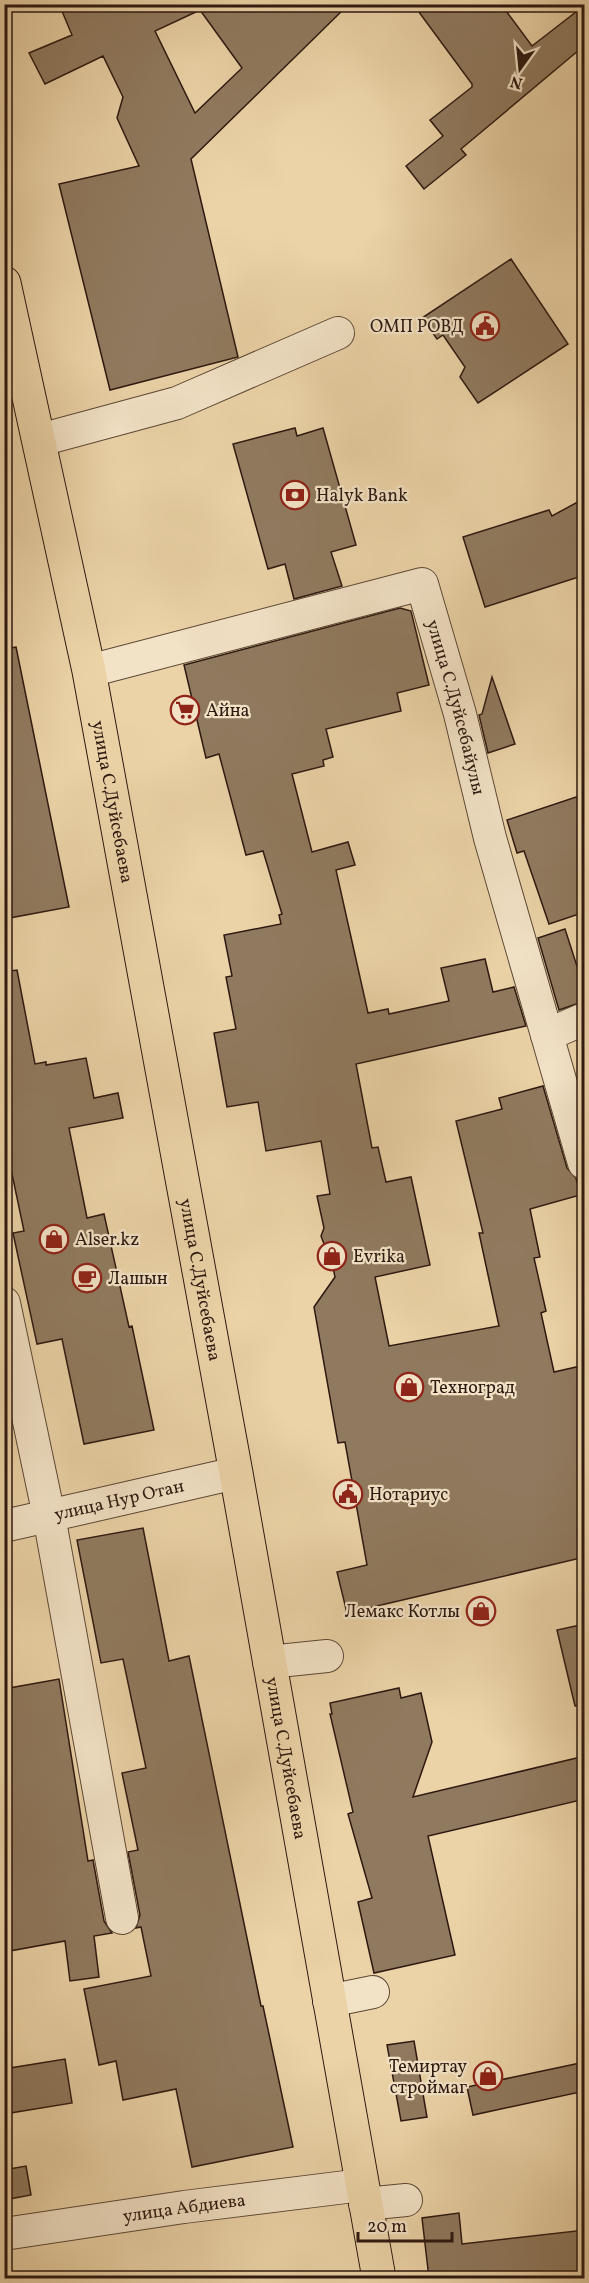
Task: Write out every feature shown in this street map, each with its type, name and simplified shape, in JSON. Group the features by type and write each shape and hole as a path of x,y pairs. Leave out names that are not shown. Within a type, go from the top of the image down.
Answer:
{"main road":[{"name":"улица С.Дуйсебаева","path":"4,283 14,372 40,440 89,671 236,1473 379,2278"}],"street":[{"path":"40,440 177,403 254,358 338,333"},
{"name":"улица С.Дуйсебайулы","path":"89,671 422,584 460,714 490,838 585,1163"},
{"path":"547,1035 585,1019"},
{"path":"4,1303 49,1516 122,1918"},
{"name":"улица Нур Отан","path":"4,1526 236,1473"},
{"path":"269,1662 327,1656"},
{"path":"329,2001 373,1992"},
{"name":"улица Абдиева","path":"4,2234 184,2207 364,2194 406,2200"}],"building":[{"path":"59,4 349,4 191,159 238,357 110,390 59,184 139,166 117,118 123,97 103,56 45,84 29,53 72,35","holes":["200,10 242,68 195,113 155,31"]},
{"path":"413,4 501,4 532,46 585,5 585,45 461,149 466,155 424,189 406,166 443,136 430,120 472,87 472,84"},
{"path":"511,259 568,344 478,403 460,377 465,367 443,335 437,339 422,318"},
{"name":"Halyk Bank","path":"295,428 297,436 323,428 356,545 331,552 342,586 294,599 285,564 268,569 233,444"},
{"path":"585,498 585,575 485,607 463,537 549,510 552,516"},
{"path":"400,608 411,611 429,685 397,693 401,711 326,729 333,757 323,760 324,766 292,774 312,852 348,842 355,865 336,870 368,1013 388,1009 389,1014 449,1001 441,968 485,959 493,992 514,987 526,1026 356,1064 372,1148 378,1147 386,1182 411,1177 430,1265 375,1277 389,1346 499,1326 479,1233 483,1233 456,1121 502,1109 499,1098 543,1086 567,1168 576,1178 580,1195 530,1209 540,1257 534,1258 546,1311 541,1313 554,1372 585,1365 585,1441 578,1443 585,1471 585,1557 347,1613 337,1572 367,1565 345,1442 338,1443 314,1307 335,1277 330,1253 321,1236 324,1228 317,1196 330,1194 321,1141 266,1151 258,1102 227,1107 214,1033 236,1029 226,977 232,976 224,935 281,924 279,915 282,914 263,851 246,855 219,754 206,758 184,665"},
{"path":"16,647 69,907 4,919 4,649"},
{"path":"492,677 515,744 488,753 479,715 482,714"},
{"path":"585,794 585,912 549,924 524,851 517,853 507,820"},
{"path":"565,929 585,991 585,1001 559,1010 538,938"},
{"path":"17,970 35,1064 46,1062 46,1065 86,1058 94,1098 118,1093 123,1118 69,1128 87,1218 104,1214 129,1327 132,1326 154,1430 84,1444 62,1339 37,1344 13,1233 24,1231 4,1136 4,972"},
{"path":"143,1528 169,1661 189,1656 261,2006 263,2006 293,2147 192,2167 176,2089 123,2100 116,2061 99,2065 84,1989 151,1976 141,1927 136,1928 140,1915 128,1852 138,1850 122,1773 146,1768 123,1659 101,1663 77,1540"},
{"path":"585,1624 585,1705 575,1706 557,1630"},
{"path":"59,1679 88,1861 93,1860 104,1921 112,1933 94,1936 99,1977 70,1981 65,1941 4,1952 4,1689"},
{"path":"399,1688 401,1698 421,1693 432,1742 413,1797 585,1756 585,1799 428,1836 455,1955 374,1973 358,1902 372,1898 348,1814 353,1812 330,1714 332,1714 330,1703"},
{"path":"414,2041 427,2117 401,2121 387,2045"},
{"path":"65,2059 72,2103 4,2114 4,2069"},
{"path":"585,2062 585,2091 473,2115 467,2087"},
{"path":"26,2166 31,2195 4,2200 4,2170"},
{"path":"459,2213 462,2244 585,2230 585,2278 429,2278 422,2218"}],"place":[{"name":"ОМП РОВД","path":"485,326"},
{"name":"Halyk Bank","path":"295,495"},
{"name":"Айна","path":"185,710"},
{"name":"Alser.kz","path":"54,1239"},
{"name":"Evrika","path":"332,1256"},
{"name":"Лашын","path":"87,1278"},
{"name":"Техноград","path":"409,1387"},
{"name":"Нотариус","path":"348,1494"},
{"name":"Лемакс Котлы","path":"481,1611"},
{"name":"Темиртау строймаг","path":"488,2076"}]}
